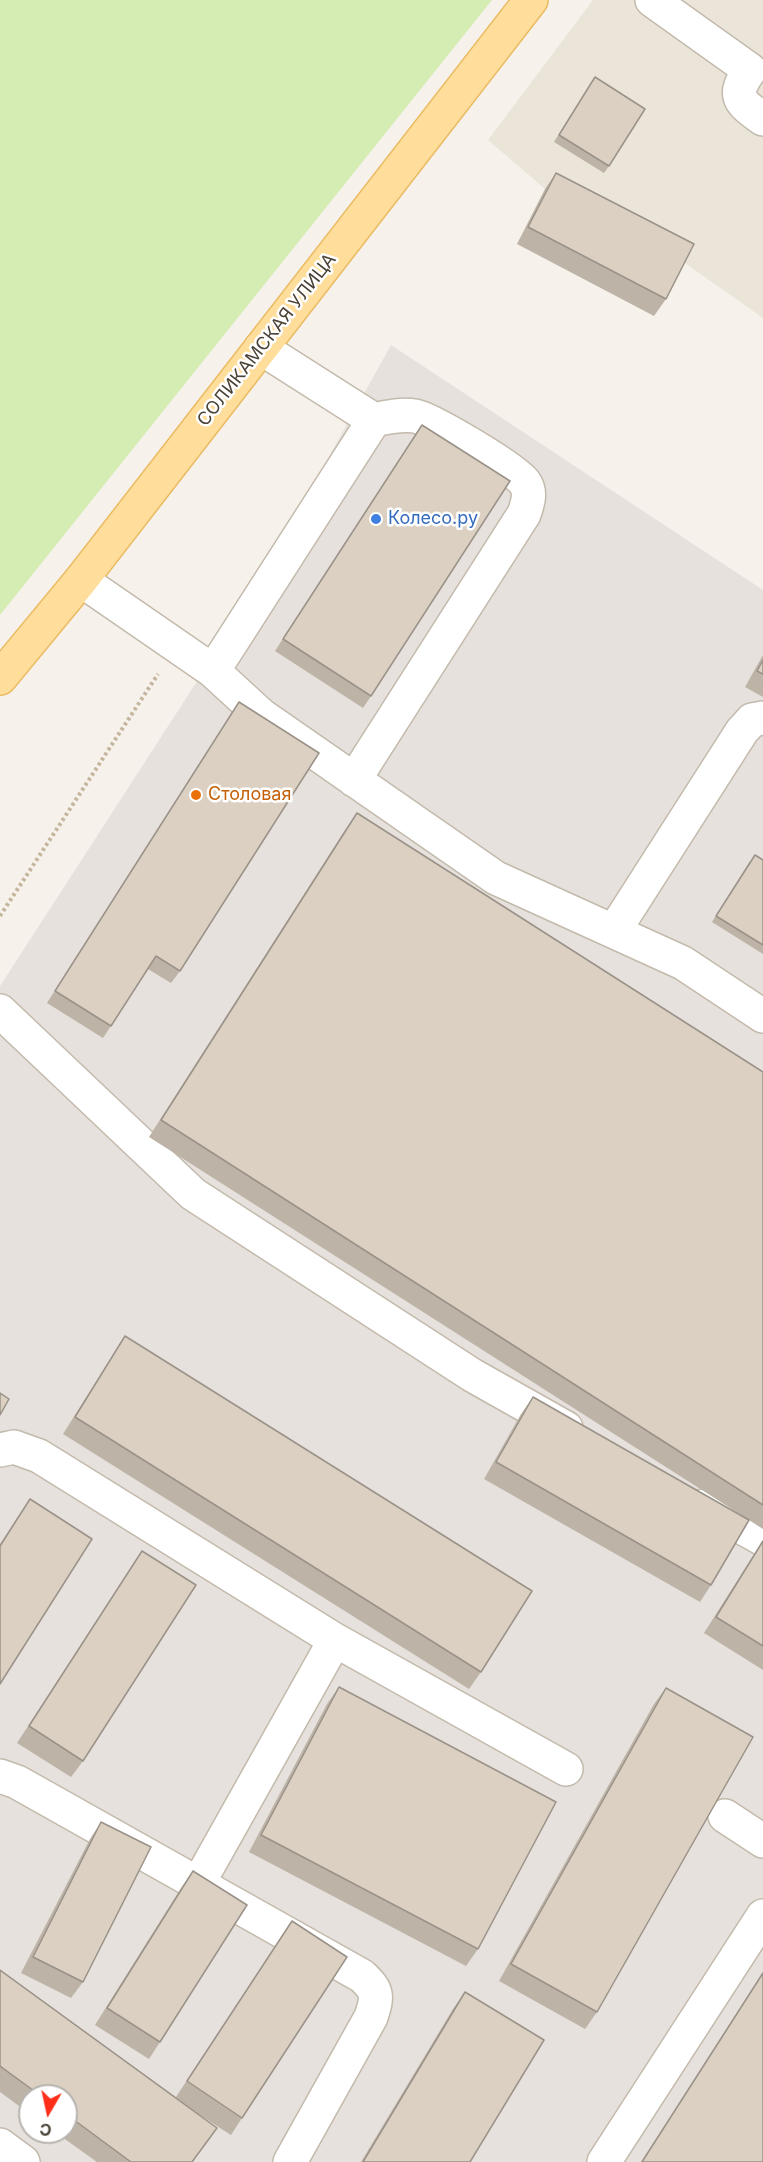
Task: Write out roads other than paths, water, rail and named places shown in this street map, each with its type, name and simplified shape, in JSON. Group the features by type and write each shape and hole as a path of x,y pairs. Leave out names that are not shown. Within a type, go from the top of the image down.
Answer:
{"main road":[{"name":"СОЛИКАМСКАЯ УЛИЦА","path":"0,678 81,580 531,0"}],"lane":[{"path":"652,0 757,61 741,81 738,91 746,107 763,119"},
{"path":"261,348 374,420"},
{"path":"213,671 374,420 394,415 416,416 438,425 514,473 526,484 529,498 524,514 354,780"},
{"path":"81,580 213,671 261,715 496,878 683,963 763,1016"},
{"path":"614,931 742,731 752,720 763,718"},
{"path":"0,1011 193,1194 472,1374 595,1445"},
{"path":"0,1450 14,1447 39,1456 335,1640 566,1769"},
{"path":"678,1491 763,1539"},
{"path":"198,1884 335,1640"},
{"path":"311,1682 342,1699"},
{"path":"0,1776 17,1782 362,1976 375,1988 377,2001 371,2017 290,2162"},
{"path":"725,1816 763,1841"},
{"path":"604,2162 763,1916"},
{"path":"0,2145 23,2162"}],"place":[{"name":"Колесо.ру","path":"376,519"},
{"name":"Столовая","path":"196,795"}]}
